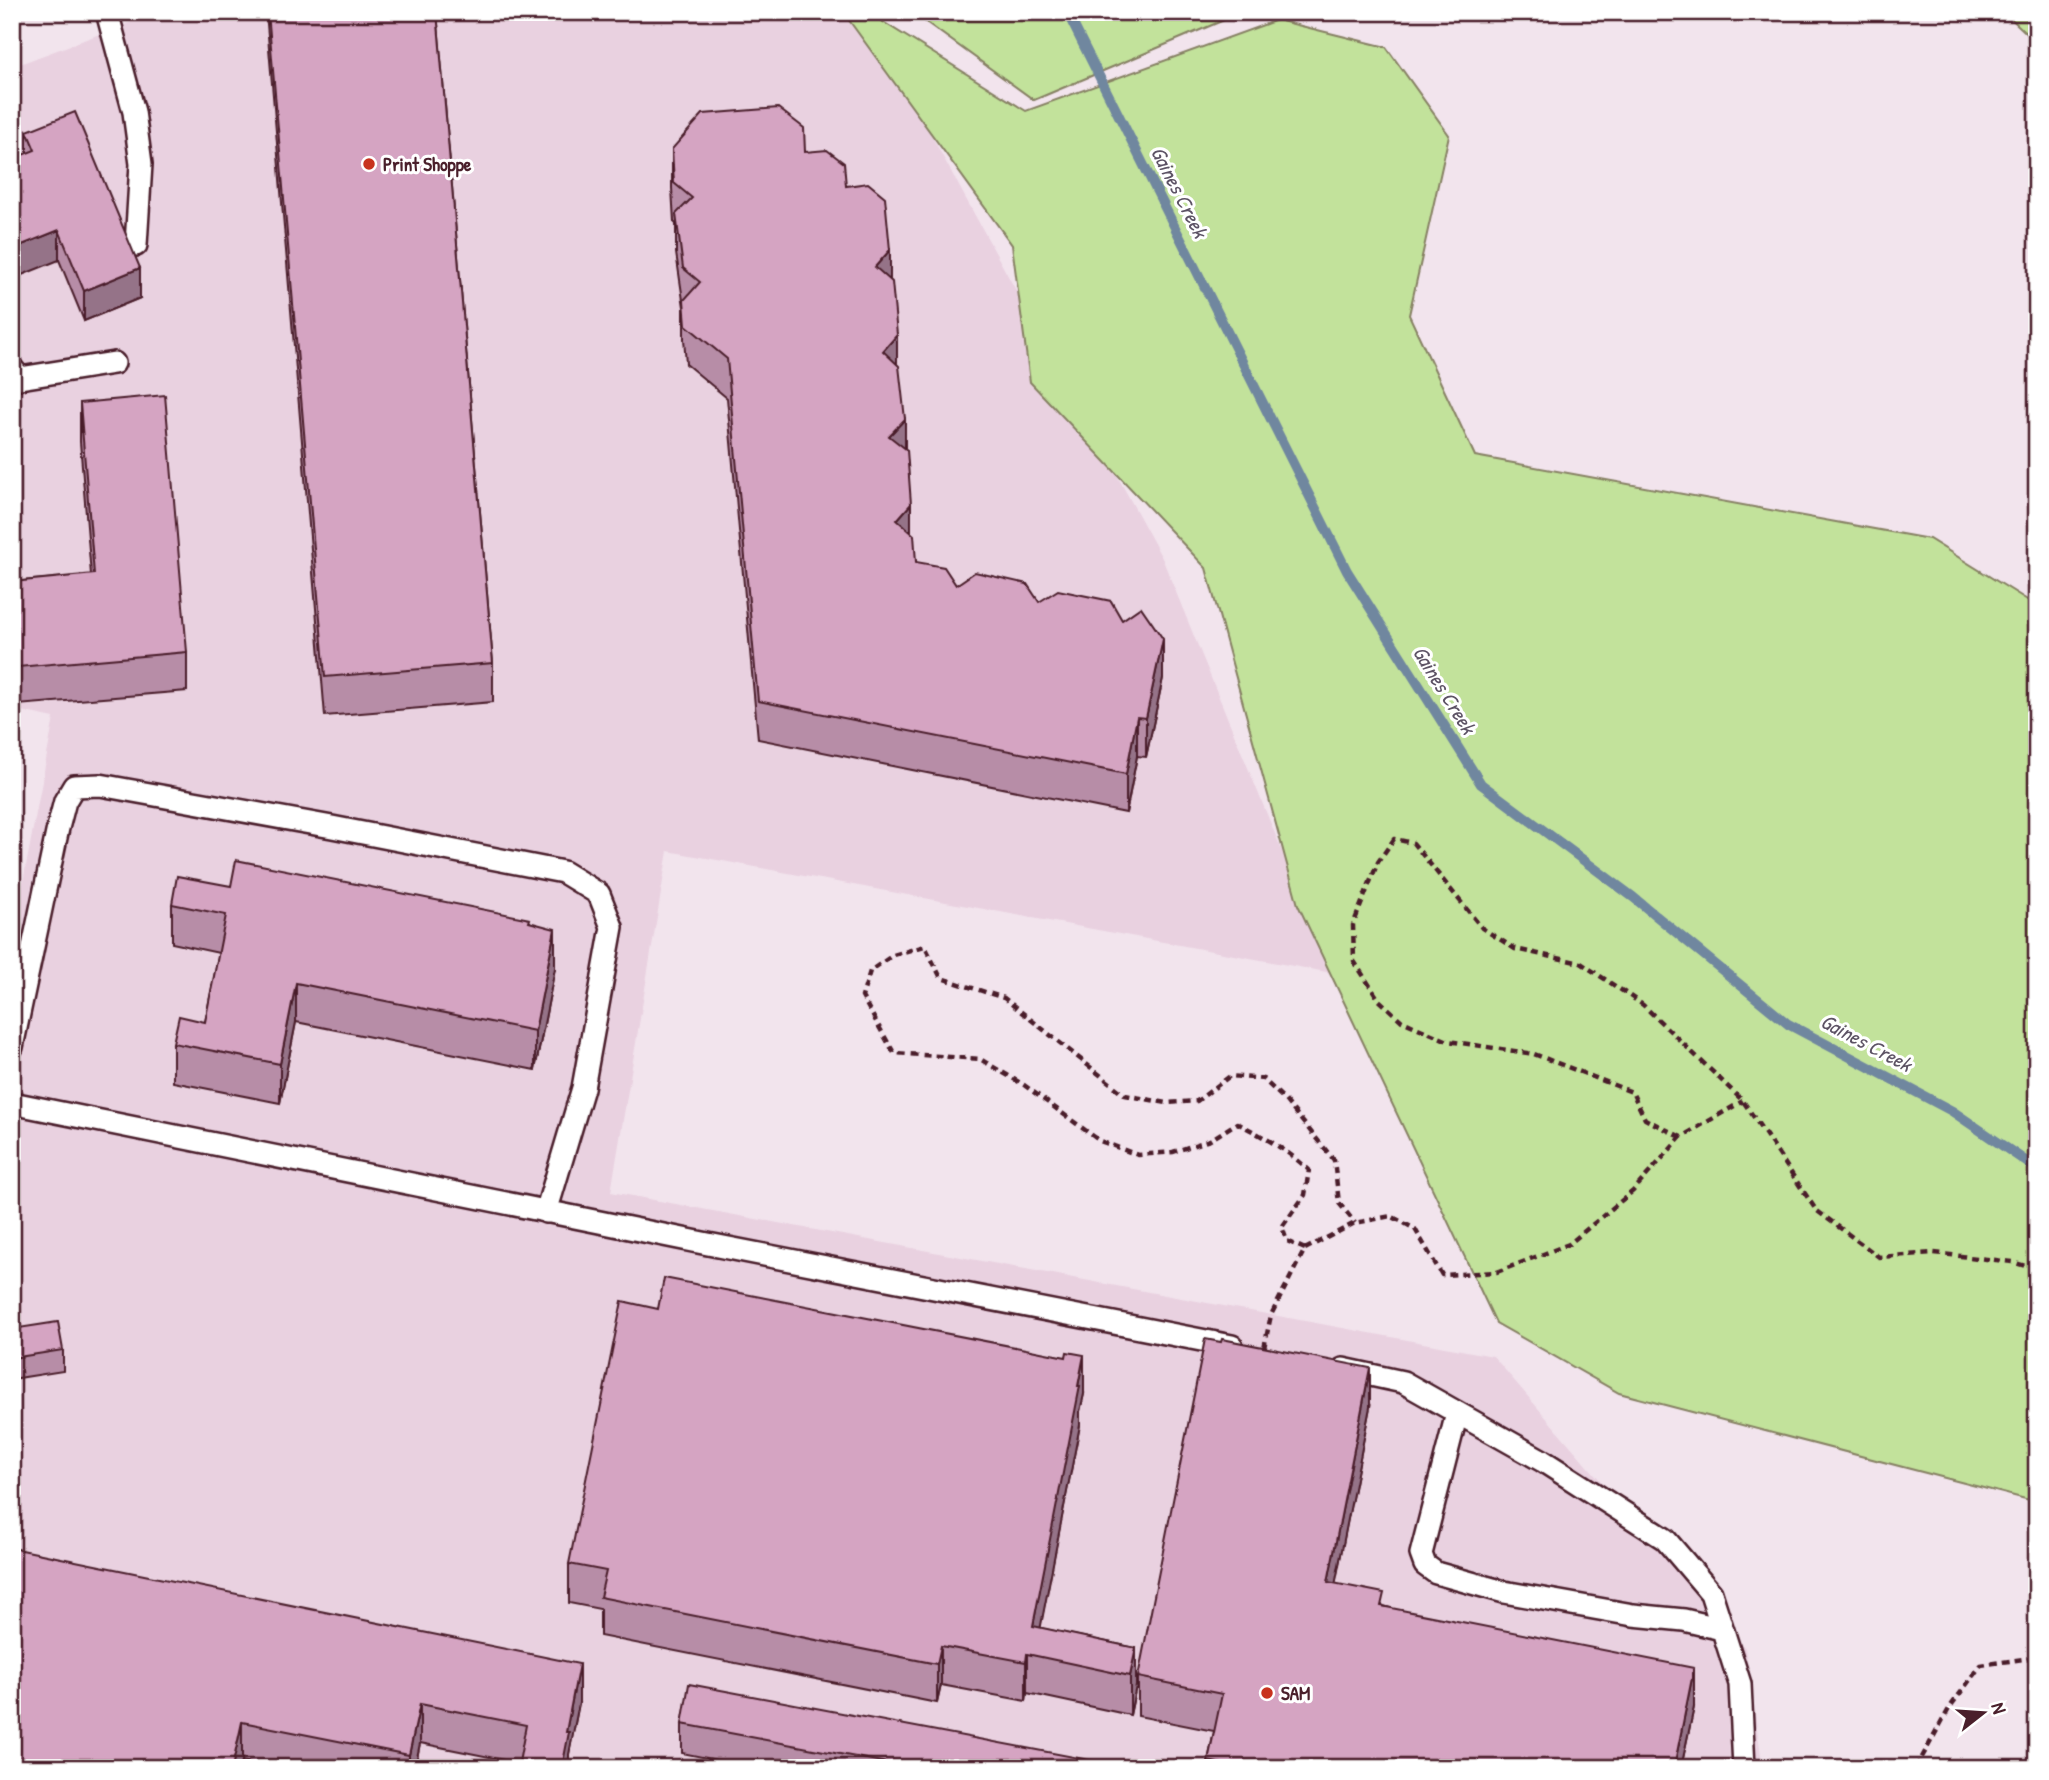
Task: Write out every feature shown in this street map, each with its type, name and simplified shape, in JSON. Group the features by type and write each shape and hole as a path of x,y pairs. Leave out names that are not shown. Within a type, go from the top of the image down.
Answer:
{"lane":[{"path":"107,12 134,112 141,164 136,245"},
{"path":"12,368 20,378 114,363"},
{"path":"12,1047 58,828 65,800 74,786 100,785 563,872 600,894 612,927 583,1088 546,1212"},
{"path":"12,1103 546,1212 1263,1352"},
{"path":"1326,1366 1403,1382 1542,1461 1665,1539 1711,1593 1741,1684 1744,1768"},
{"path":"1457,1413 1421,1554 1425,1565 1436,1573 1504,1592 1633,1615 1684,1620 1723,1629"}],"path":[{"path":"1681,1137 1645,1119 1632,1092 1534,1054 1448,1041 1402,1021 1379,1000 1354,961 1353,925 1378,862 1394,839 1413,843 1482,928 1515,949 1581,963 1643,1005 1743,1101 1816,1210 1879,1257 1934,1253 2013,1262 2037,1270"},
{"path":"1305,1249 1287,1241 1282,1227 1305,1195 1309,1170 1263,1136 1237,1123 1210,1140 1173,1152 1138,1155 1100,1141 1024,1085 980,1059 894,1053 862,997 870,971 893,955 925,946 941,978 1004,999 1125,1095 1167,1103 1198,1101 1230,1076 1263,1079 1284,1099 1334,1160 1339,1203 1355,1223"},
{"path":"1263,1352 1271,1315 1305,1249 1355,1223 1391,1216 1415,1229 1442,1275 1497,1272 1569,1244 1633,1191 1681,1137 1743,1101"},
{"path":"1916,1768 1950,1707 1980,1665 2037,1657"}],"shaded area":[{"path":"158,12 864,12 1162,558 1332,973 668,851 611,1192 1493,1356 1745,1648 1763,1768 12,1768 12,940 54,718 12,709 12,67"}],"green space":[{"path":"843,12 867,12 1026,111 1277,20 1386,47 1449,135 1409,315 1475,456 1929,539 2037,606 2037,1502 1619,1393 1496,1323 1298,905 1206,568 1030,382 1012,245"},
{"path":"912,12 1243,12 1034,100"},
{"path":"2004,12 2037,12 2037,43"}],"building":[{"path":"268,12 437,12 493,663 325,677"},
{"path":"778,108 804,128 805,152 827,150 844,163 846,186 868,183 885,197 890,250 875,267 892,282 897,335 883,351 899,366 905,419 889,436 907,450 911,504 897,520 914,535 916,562 944,567 956,585 975,572 1027,584 1039,602 1058,590 1111,601 1122,620 1141,607 1163,639 1146,718 1137,717 1126,774 758,701 727,359 686,325 684,300 700,282 683,268 676,214 692,198 674,183 672,149 703,114"},
{"path":"75,112 140,268 84,291 59,230 12,249 12,159 35,150 27,131"},
{"path":"165,395 187,652 18,667 12,582 94,574 80,403"},
{"path":"236,860 530,919 529,922 555,929 535,1031 296,983 280,1064 173,1043 179,1016 205,1022 226,915 172,904 177,876 231,886"},
{"path":"664,1278 1066,1357 1067,1352 1084,1355 1033,1626 1136,1648 1130,1676 1027,1654 1026,1662 941,1646 937,1664 600,1597 606,1571 569,1564 622,1301 658,1309"},
{"path":"58,1322 63,1350 12,1358 12,1329"},
{"path":"1205,1339 1221,1342 1222,1339 1370,1368 1328,1582 1384,1593 1381,1606 1694,1668 1674,1768 1243,1768 1208,1761 1222,1694 1138,1677"},
{"path":"12,1548 579,1664 562,1768 518,1768 526,1725 420,1704 409,1755 242,1722 232,1768 12,1768"},
{"path":"689,1684 1105,1763 1104,1768 914,1768 682,1724"}],"waterway":[{"name":"Gaines Creek","path":"1067,12 1347,571 1481,784 1633,897 1788,1024 1952,1111 2037,1169"}],"place":[{"name":"Print Shoppe","path":"369,164"},
{"name":"SAM","path":"1267,1693"}]}
